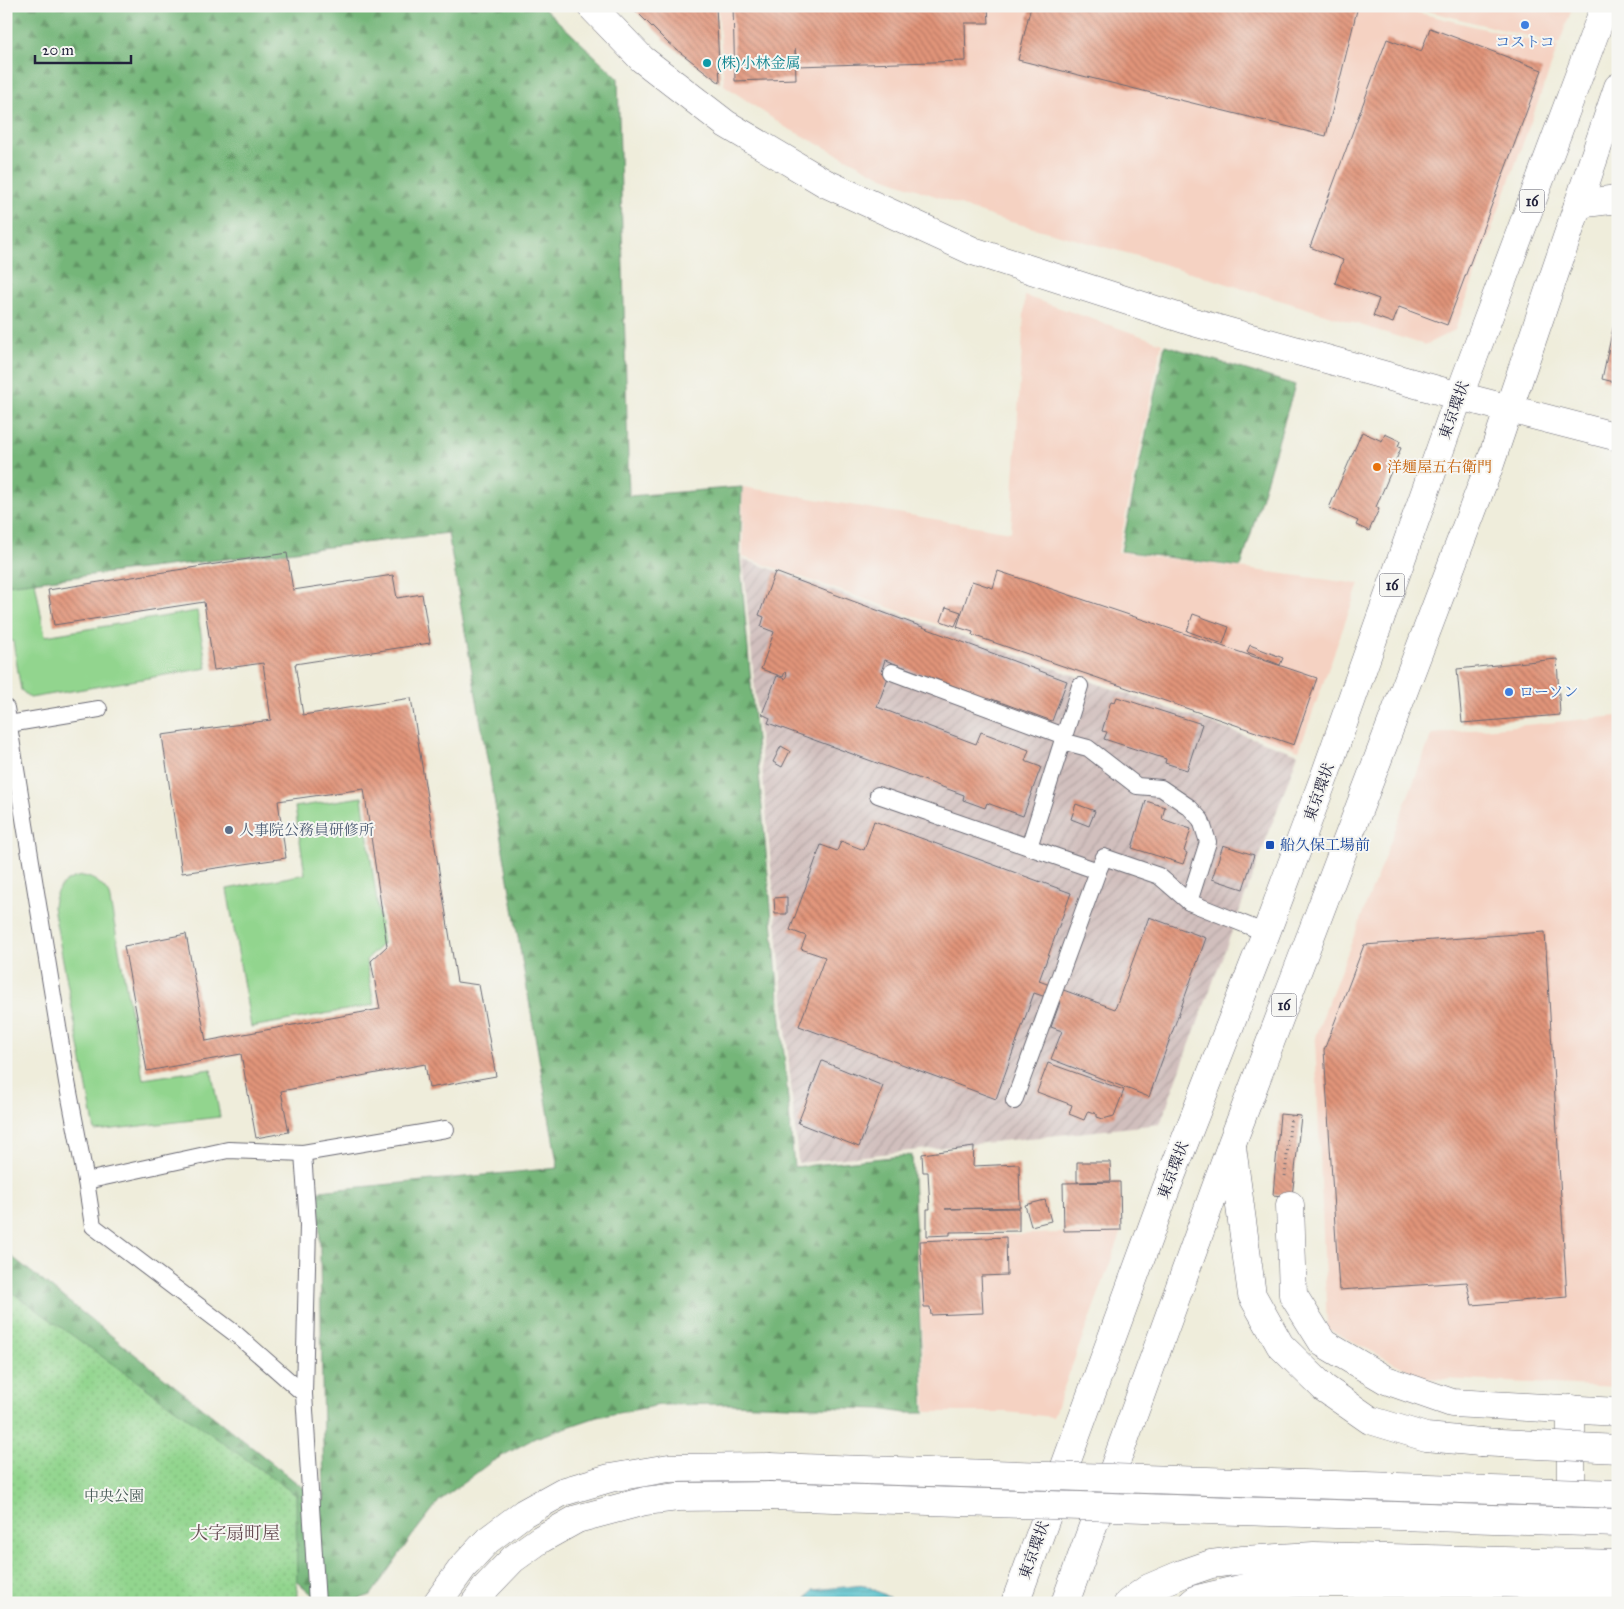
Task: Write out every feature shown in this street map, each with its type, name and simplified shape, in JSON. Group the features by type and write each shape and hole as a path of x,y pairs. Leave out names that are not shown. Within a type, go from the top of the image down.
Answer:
{"main road":[{"path":"591,6 642,59 726,124 825,183 973,251 1190,321 1459,396 1618,437"},
{"name":"東京環状","path":"1017,1595 1161,1201 1326,775 1459,396 1605,6"},
{"name":"16","path":"1065,1603 1232,1143 1509,409 1618,88"},
{"path":"1578,204 1618,199"},
{"path":"1232,1143 1252,1295 1280,1345 1324,1388 1370,1420 1426,1437 1480,1442 1618,1449"},
{"path":"1290,1205 1293,1295 1323,1343 1386,1380 1452,1403 1618,1412"},
{"path":"1571,1409 1571,1502"},
{"path":"437,1603 463,1567 488,1540 524,1513 562,1492 610,1478 669,1468 769,1467 1618,1494"},
{"path":"1105,1491 1618,1503"},
{"path":"475,1603 486,1586 513,1559 541,1539 576,1520 645,1501 678,1497 770,1496 1618,1523"},
{"path":"1128,1603 1149,1588 1182,1574 1211,1564 1243,1560 1314,1556 1618,1564"},
{"path":"1192,1603 1197,1600 1252,1586 1304,1583 1470,1583 1618,1587"}],"lane":[{"path":"892,672 1088,748 1137,786 1161,788 1189,807 1201,820 1208,842 1188,902"},
{"path":"1029,847 1080,686"},
{"path":"99,709 8,716 67,1082 93,1226 237,1335 304,1394"},
{"path":"878,795 1098,871"},
{"path":"1014,1101 1104,857 1159,876 1188,902 1266,933"},
{"path":"86,1180 228,1150 303,1153 446,1129"},
{"path":"303,1153 308,1225 304,1394 317,1603"}],"path":[{"path":"1284,1178 1291,1115"}],"shaded area":[{"path":"718,6 1391,6 1558,47 1455,330 1425,345 1134,255 996,218 883,177 785,127 724,85"},
{"name":"コストコ","path":"1408,6 1573,6 1559,44"},
{"path":"1025,296 1162,343 1118,552 1359,584 1299,750 743,557 743,487 1011,532"},
{"path":"743,559 1298,754 1160,1124 798,1163"},
{"path":"1618,716 1618,1387 1423,1378 1327,1328 1315,1037 1432,734"},
{"path":"1122,1231 1053,1417 1006,1412 926,1412 917,1238"}],"green space":[{"path":"6,6 542,6 618,78 629,496 742,487 740,559 794,1167 912,1155 924,1413 905,1413 879,1409 729,1404 660,1405 597,1417 535,1438 491,1462 439,1501 371,1595 347,1603 322,1603 6,1329 6,1252 297,1483 324,1502 319,1191 558,1168 448,533 6,585"},
{"path":"1165,345 1295,385 1241,567 1121,551"},
{"path":"30,554 45,636 197,611 207,668 30,698 21,690 13,641 6,642 6,558"},
{"path":"362,797 383,944 366,960 374,1005 251,1027 227,889 305,874 295,807"},
{"path":"83,876 98,882 109,895 143,1079 211,1069 220,1117 95,1131 53,907 58,890 71,879"},
{"name":"中央公園","path":"6,1288 296,1495 297,1603 6,1603"}],"water":[{"path":"865,1585 890,1598 888,1603 804,1603 813,1590"}],"building":[{"name":"(株)小林金属","path":"631,6 716,6 720,83 668,43"},
{"path":"733,6 988,6 989,23 965,23 966,61 797,66 795,49 796,79 735,81"},
{"path":"1031,6 1344,6 1357,10 1326,136 1018,60"},
{"path":"1430,28 1542,70 1447,325 1399,307 1393,323 1373,316 1379,299 1335,283 1343,260 1310,247 1387,39 1421,52"},
{"path":"1618,310 1618,383 1602,379"},
{"path":"1362,432 1382,441 1385,434 1400,441 1398,447 1401,448 1376,507 1379,509 1369,531 1356,525 1358,521 1329,508"},
{"name":"人事院公務員研修所","path":"287,553 293,590 393,575 397,598 422,594 430,643 295,664 303,715 411,698 457,982 479,985 496,1076 429,1088 425,1064 281,1091 289,1132 256,1138 241,1054 147,1071 124,946 186,934 206,1041 380,1009 371,961 387,946 364,789 278,801 286,858 182,873 162,735 271,720 263,663 214,670 204,602 54,625 48,590"},
{"path":"998,571 1317,678 1294,745 972,635 973,632 957,627 972,581 993,588"},
{"path":"775,572 1067,681 1052,721 992,699 990,703 969,695 970,692 885,660 881,672 889,675 877,707 976,744 981,732 1029,750 1025,761 1041,767 1023,816 987,803 985,808 963,800 964,795 768,723 770,718 762,714 777,676 785,679 787,674 785,672 783,677 761,669 774,632 761,627 764,617 759,615"},
{"path":"946,607 961,612 955,626 941,621"},
{"path":"1613,613 1618,613 1618,641 1617,641"},
{"path":"1193,614 1229,627 1223,644 1187,631"},
{"path":"1250,645 1283,658 1280,665 1247,652"},
{"name":"ローソン","path":"1557,659 1560,715 1462,723 1457,669"},
{"path":"1117,697 1202,724 1187,770 1165,763 1166,759 1104,739 1107,732 1102,731 1111,701 1115,702"},
{"path":"781,746 790,751 782,767 773,762"},
{"path":"1146,801 1165,807 1162,819 1191,829 1184,851 1187,853 1183,864 1132,848"},
{"path":"1076,804 1095,811 1089,826 1071,819"},
{"path":"874,821 1071,893 1039,981 1115,1009 1149,917 1206,938 1149,1097 1051,1059 1062,1031 1051,1027 1060,1002 1034,993 996,1099 799,1026 825,957 801,949 806,936 790,930 821,845 837,851 841,841 864,850"},
{"path":"1223,845 1254,855 1243,889 1212,879"},
{"path":"787,897 787,914 775,914 774,898"},
{"path":"1545,932 1567,1297 1472,1305 1467,1282 1339,1290 1324,1050 1364,945"},
{"path":"822,1061 883,1086 859,1147 798,1123"},
{"path":"1048,1063 1124,1090 1114,1116 1103,1119 1097,1117 1097,1114 1088,1111 1084,1120 1069,1114 1072,1105 1037,1092"},
{"path":"1280,1114 1301,1116 1292,1197 1273,1195"},
{"path":"974,1147 973,1166 1019,1164 1020,1207 945,1209 1019,1208 1019,1231 950,1232 950,1235 927,1236 927,1209 930,1209 928,1172 923,1172 922,1154"},
{"path":"1077,1162 1110,1162 1111,1181 1077,1182"},
{"path":"1120,1182 1121,1230 1064,1231 1063,1183"},
{"path":"1045,1200 1051,1221 1031,1226 1025,1205"},
{"path":"1006,1237 1007,1275 981,1276 983,1313 931,1315 930,1307 924,1307 920,1241"}],"place":[{"name":"コストコ","path":"1525,25"},
{"name":"(株)小林金属","path":"707,63"},
{"name":"洋麺屋五右衛門","path":"1377,467"},
{"name":"ローソン","path":"1509,692"},
{"name":"人事院公務員研修所","path":"229,830"},
{"name":"船久保工場前","path":"1270,845"}],"district":[{"name":"大字扇町屋","path":"235,1533"}]}
